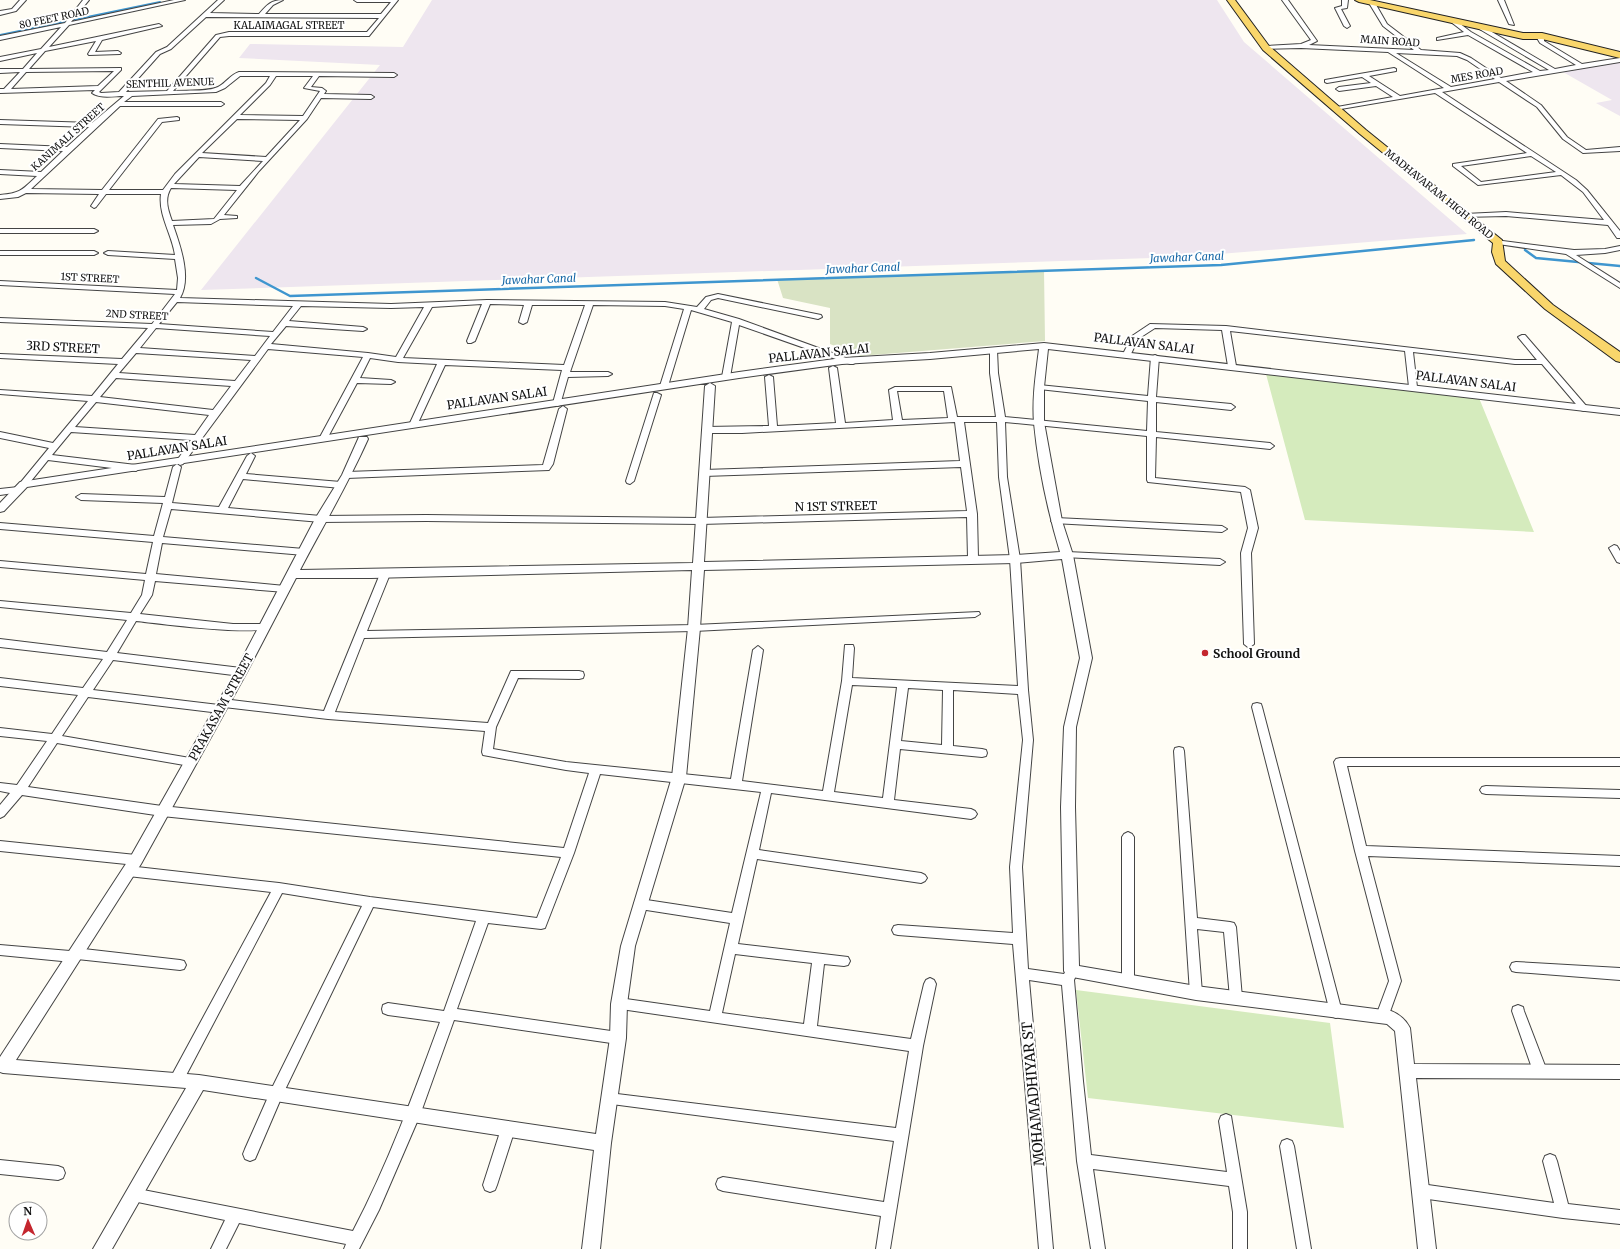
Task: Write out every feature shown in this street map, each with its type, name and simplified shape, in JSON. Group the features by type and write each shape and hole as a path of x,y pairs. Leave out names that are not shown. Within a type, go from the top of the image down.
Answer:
{"main road":[{"path":"1231,0 1269,48"},
{"path":"1238,0 1269,48"},
{"path":"1359,0 1405,5"},
{"path":"1389,0 1405,5 1535,34 1620,51"},
{"path":"1373,1 1453,21 1523,36 1535,34"},
{"path":"1498,21 1523,26 1535,34 1620,55"},
{"name":"MADHAVARAM HIGH ROAD","path":"1269,48 1498,242 1496,252 1500,262 1549,307 1620,358"}],"street":[{"path":"0,13 14,10 23,0"},
{"path":"3,91 69,21 86,0"},
{"name":"80 FEET ROAD","path":"0,38 157,0"},
{"name":"80 FEET ROAD","path":"0,32 69,21 166,1 182,0"},
{"path":"121,94 158,53 170,48 203,15 221,0"},
{"path":"260,16 271,4 280,0"},
{"path":"357,0 395,0"},
{"name":"KALAIMAGAL STREET","path":"168,93 218,36 229,34 362,35 371,32 395,0"},
{"path":"1285,0 1314,41 1302,46"},
{"path":"1345,0 1346,7 1338,8 1347,26"},
{"path":"1501,0 1512,24"},
{"path":"1373,1 1385,25 1421,53"},
{"path":"203,15 383,16"},
{"path":"1453,21 1469,33 1538,73"},
{"path":"0,59 159,26"},
{"path":"1478,26 1555,70"},
{"path":"1458,54 1439,39 1469,33"},
{"path":"1535,34 1542,42 1581,66"},
{"path":"100,38 90,54 118,53"},
{"name":"MAIN ROAD","path":"1269,48 1302,46 1458,54 1469,59 1539,106 1565,138 1585,152 1620,149"},
{"path":"1389,51 1450,89"},
{"name":"MES ROAD","path":"1341,109 1555,70 1620,60"},
{"path":"0,71 119,68 100,88 3,91"},
{"path":"1327,80 1394,70"},
{"name":"SENTHIL AVENUE","path":"100,88 96,94 217,91 222,89 235,75 239,74 394,75"},
{"path":"0,509 21,487 175,300 180,292 182,278 177,246 164,205 165,192 196,155 274,74"},
{"path":"169,224 211,222 219,217 242,188 305,118 323,90 307,88 316,75"},
{"path":"1363,75 1399,98"},
{"path":"1339,89 1376,84"},
{"path":"1436,91 1574,182 1585,191 1620,236"},
{"name":"KANIMALI STREET","path":"0,197 18,195 26,191 41,174 130,94"},
{"path":"319,96 371,97"},
{"path":"119,104 221,104"},
{"path":"234,117 305,118"},
{"path":"94,206 160,120 177,119"},
{"path":"0,122 94,125"},
{"path":"0,146 69,149"},
{"path":"1533,154 1455,165 1480,184 1562,173"},
{"path":"196,155 268,159"},
{"path":"0,172 41,174"},
{"path":"171,186 242,188"},
{"path":"26,191 103,193 165,192"},
{"path":"1471,218 1506,214 1609,223"},
{"path":"219,217 235,217"},
{"path":"0,231 94,231"},
{"path":"1498,242 1569,253 1602,253 1620,248"},
{"path":"0,253 94,253"},
{"path":"108,253 179,257"},
{"path":"1569,253 1620,286"},
{"name":"1ST STREET","path":"0,283 180,292"},
{"path":"699,310 711,296 718,296 818,317"},
{"path":"175,300 298,304 429,305 488,302 529,302 652,304 688,307 736,321 853,362"},
{"path":"471,340 488,302"},
{"path":"523,322 529,302"},
{"path":"347,475 546,468 549,464 566,372 590,303"},
{"path":"0,813 20,789 53,738 109,658 147,595 158,540 179,464 215,413 282,323 298,304"},
{"path":"398,360 429,305"},
{"path":"664,386 688,307"},
{"name":"2ND STREET","path":"0,320 154,326 274,334"},
{"path":"726,377 736,321"},
{"path":"282,323 363,329"},
{"path":"1127,354 1135,338 1153,326 1226,328 1515,362 1544,362"},
{"path":"1226,328 1232,366"},
{"path":"1522,337 1584,408"},
{"path":"266,346 368,355 398,360 608,374"},
{"path":"1044,346 1039,387 1039,422 1056,521 1067,555 1086,658 1070,726 1068,807 1070,975 1084,1161 1098,1249"},
{"name":"PALLAVAN SALAI","path":"21,487 137,468 179,464 324,437 414,423 560,406 664,386 726,377 829,363 1044,346 1232,366 1620,412"},
{"path":"134,350 256,358"},
{"name":"MOHAMADHIYAR ST","path":"993,350 994,373 1001,419 1003,477 1015,559 1023,690 1028,740 1016,867 1019,939 1046,1249"},
{"path":"1408,350 1413,388"},
{"path":"324,437 368,355"},
{"name":"3RD STREET","path":"0,356 125,362"},
{"path":"1155,358 1152,399 1151,480 1245,490 1253,528 1246,553 1249,644"},
{"path":"0,492 21,487 179,464 251,456 363,439 560,406 657,395 845,366 853,362"},
{"path":"414,423 442,363"},
{"path":"833,368 841,424"},
{"path":"114,375 237,384"},
{"path":"770,377 773,428"},
{"path":"355,380 391,382"},
{"path":"591,1249 602,1143 618,1038 619,1004 628,946 679,777 694,628 710,386"},
{"path":"1039,387 1232,407"},
{"path":"898,422 895,389 948,389 966,464 972,514 974,558"},
{"path":"0,392 94,399 215,413"},
{"path":"630,481 657,395"},
{"path":"706,430 956,419 1001,419 1270,446"},
{"path":"68,430 197,438"},
{"path":"0,435 54,446"},
{"name":"PRAKASAM STREET","path":"1,1067 132,866 241,672 263,628 294,574 321,519 347,475 363,439"},
{"path":"222,510 242,476 251,456"},
{"path":"46,457 137,468"},
{"path":"704,473 966,464"},
{"path":"242,476 341,485"},
{"name":"N 1ST STREET","path":"81,496 168,503 222,510 321,519 426,518 701,521 972,514"},
{"path":"1056,521 1222,529"},
{"path":"0,526 304,552"},
{"path":"1614,548 1620,560"},
{"path":"294,574 384,574 697,567 974,558 1015,559 1067,555 1220,562"},
{"path":"0,564 285,589"},
{"path":"328,715 384,574"},
{"path":"0,604 134,618 233,627 263,628"},
{"path":"359,634 694,628 975,614"},
{"path":"0,643 109,658 241,672"},
{"path":"828,796 847,681 849,648"},
{"path":"736,784 758,650"},
{"path":"579,675 515,674 491,727 487,752 566,766 679,777 971,814"},
{"path":"847,681 1023,690"},
{"path":"0,682 222,706 491,727"},
{"path":"888,803 897,746 904,684"},
{"path":"947,750 948,687"},
{"path":"1257,707 1336,1012"},
{"path":"0,732 53,738 190,762"},
{"path":"897,746 982,753"},
{"path":"1179,751 1185,811 1190,923 1196,993"},
{"path":"1382,1016 1394,981 1340,762 1620,762"},
{"path":"0,846 370,902 541,924 568,853 596,769"},
{"path":"0,787 162,811 568,853"},
{"path":"715,1016 767,788"},
{"path":"1486,790 1620,794"},
{"path":"1128,837 1128,981"},
{"path":"1361,851 1589,862 1620,861"},
{"path":"753,854 921,878"},
{"path":"177,1079 279,888"},
{"path":"250,1154 277,1092 370,902"},
{"path":"640,904 737,919"},
{"path":"133,1195 234,1216 354,1244 374,1205 413,1115 484,917"},
{"path":"1190,923 1230,927 1236,998"},
{"path":"898,930 1019,939"},
{"path":"730,948 844,961"},
{"path":"0,950 180,965"},
{"path":"810,1030 820,958"},
{"path":"1516,967 1620,974"},
{"path":"1022,974 1070,975 1128,981 1196,993 1390,1018 1402,1028 1427,1249"},
{"path":"882,1249 890,1210 916,1046 930,984"},
{"path":"619,1004 715,1016 916,1046"},
{"path":"388,1009 618,1038"},
{"path":"1518,1011 1540,1071"},
{"path":"1,1067 177,1079 277,1092 413,1115 602,1143"},
{"path":"1408,1071 1620,1072"},
{"path":"102,1249 199,1082"},
{"path":"609,1099 901,1135"},
{"path":"1226,1121 1240,1212 1240,1249"},
{"path":"490,1185 508,1129"},
{"path":"1287,1146 1304,1249"},
{"path":"1084,1161 1235,1180"},
{"path":"1550,1161 1563,1211"},
{"path":"0,1167 58,1173"},
{"path":"723,1184 890,1210"},
{"path":"1421,1191 1620,1218"},
{"path":"218,1249 234,1216"}],"shaded area":[{"path":"432,0 1217,0 1244,42 1467,234 1182,257 201,290 380,65 239,58 250,44 403,47"},
{"path":"1620,61 1620,116 1596,103 1612,100 1563,72"}],"green space":[{"path":"1044,270 1045,341 860,356 830,344 830,308 783,298 777,279"},
{"path":"1266,374 1479,398 1534,532 1305,520"},
{"path":"1076,990 1330,1023 1344,1128 1088,1098"}],"waterway":[{"path":"0,35 160,2"},
{"name":"Jawahar Canal","path":"256,278 290,296 1221,265 1474,240"},
{"name":"Jawahar Canal","path":"1525,250 1536,258 1620,266"}],"place":[{"name":"School Ground","path":"1205,653"}]}
